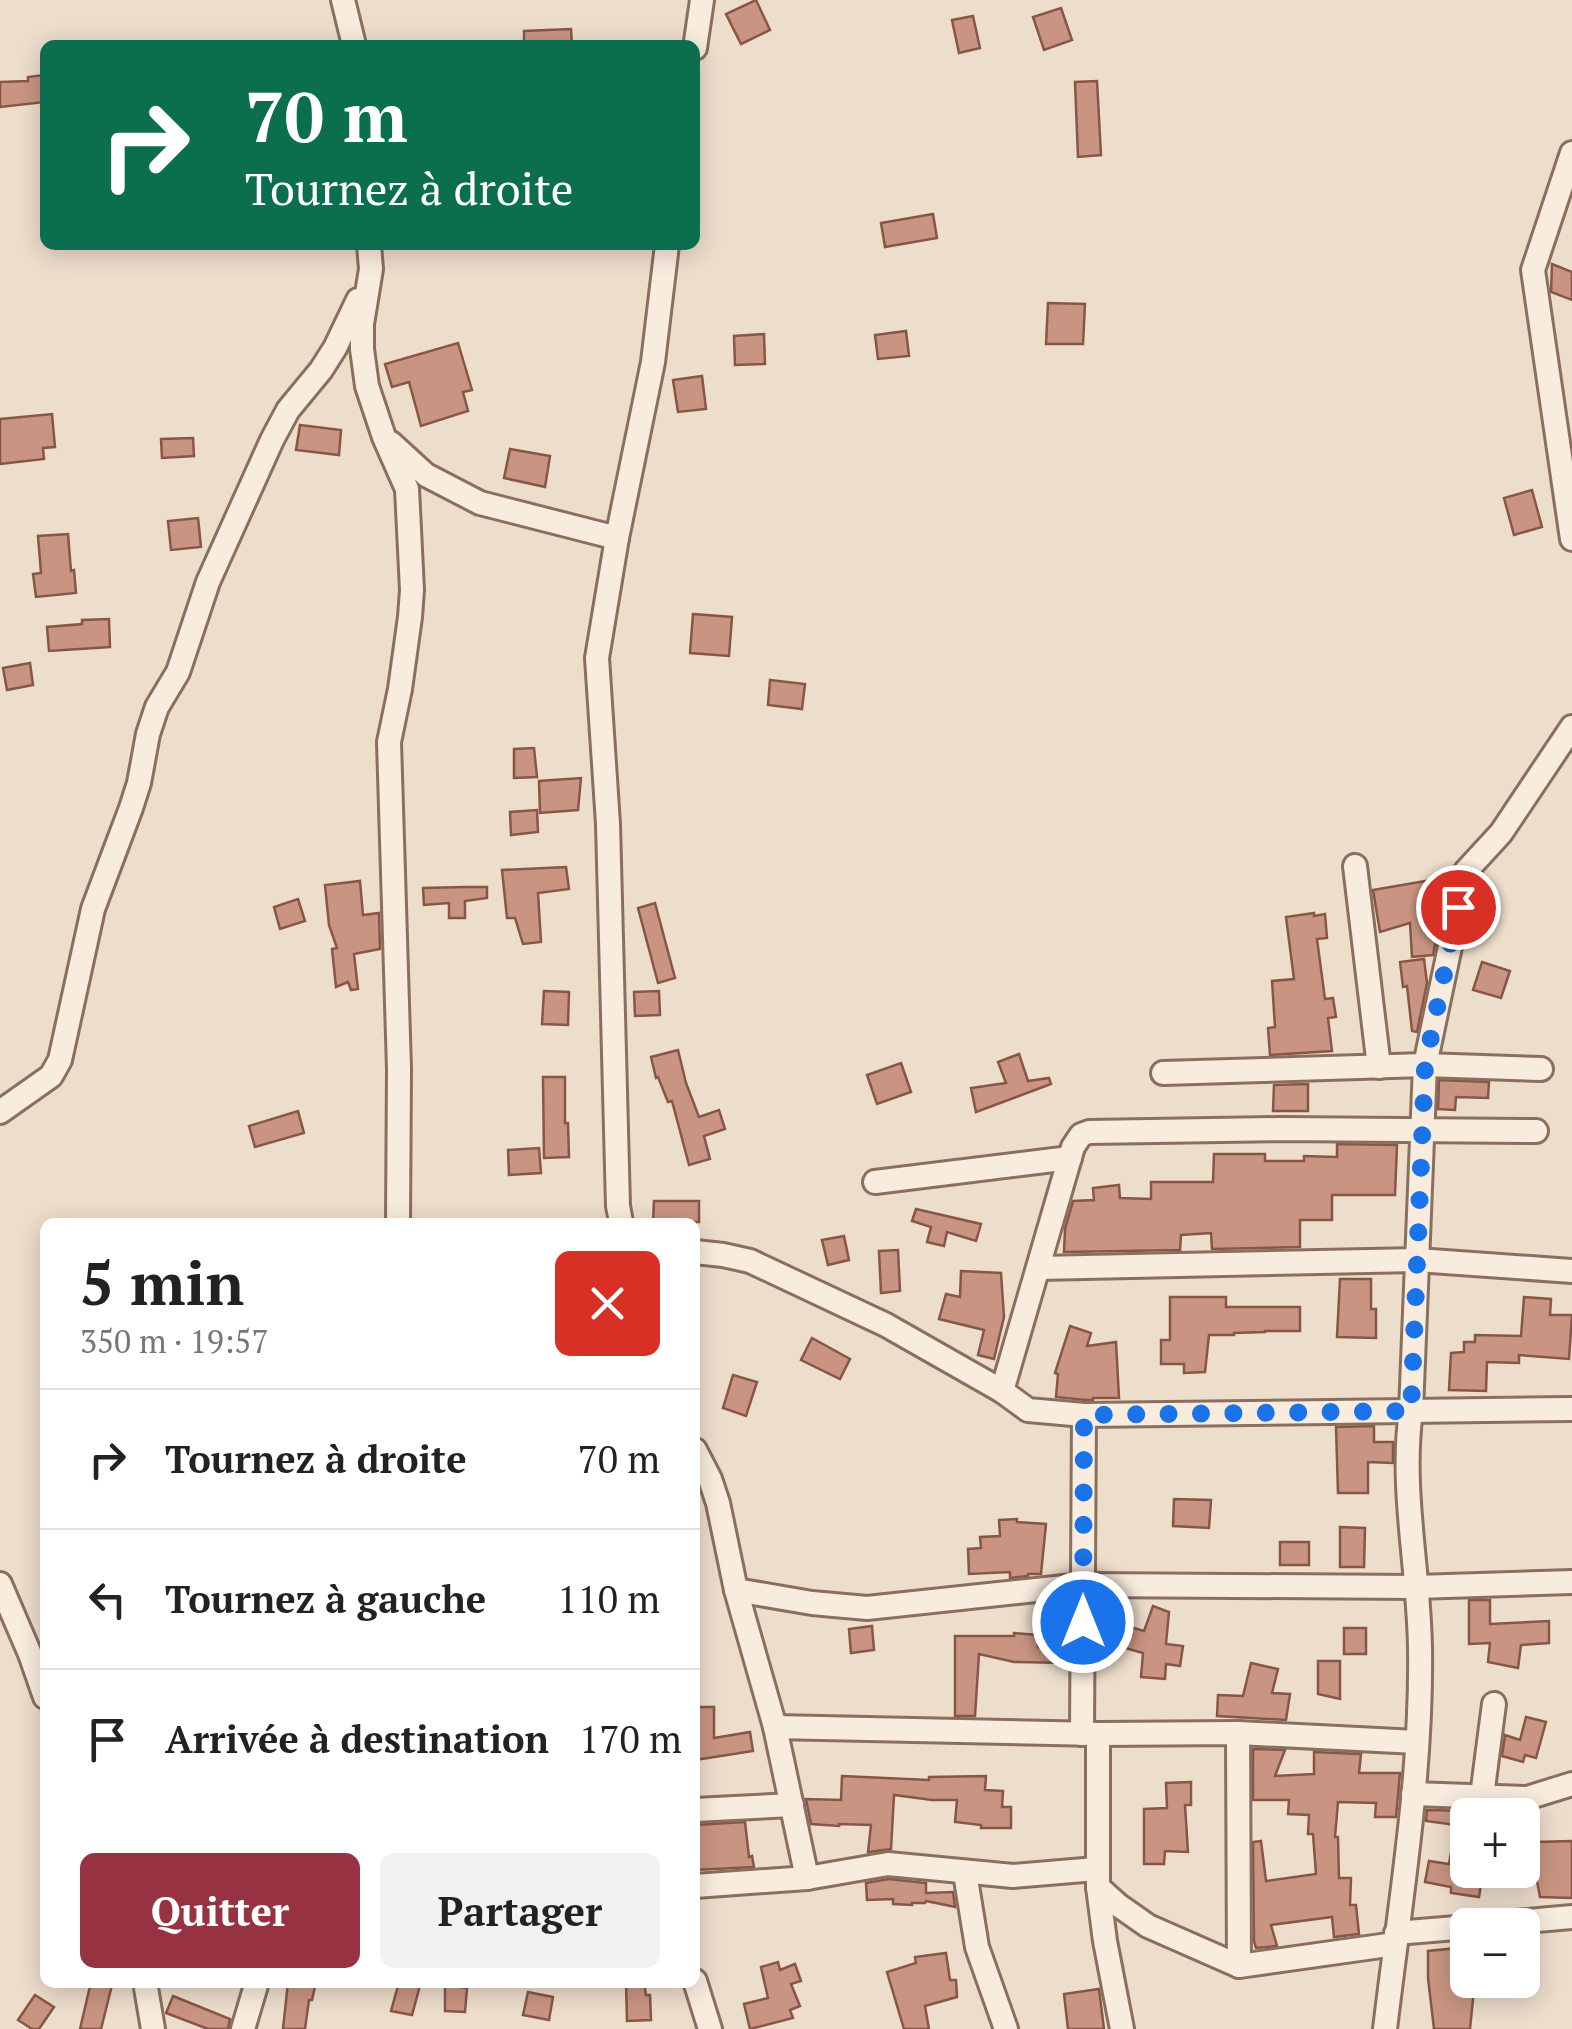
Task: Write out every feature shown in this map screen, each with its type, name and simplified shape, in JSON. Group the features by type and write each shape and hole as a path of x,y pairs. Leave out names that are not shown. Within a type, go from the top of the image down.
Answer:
{"street":[{"path":"343,0 353,40"},
{"path":"696,40 702,0"},
{"path":"1572,152 1533,270 1572,539"},
{"path":"620,1218 608,824 597,658 653,362 665,250"},
{"path":"370,257 362,349 368,386 384,437 407,489 412,590 403,670 389,742 399,1069 398,1218"},
{"path":"0,1112 51,1076 60,1060 93,909 132,808 157,707 178,672 208,582 272,440 288,410 335,348 350,319 370,257"},
{"path":"384,437 426,475 480,503 618,538"},
{"path":"1385,2029 1417,1742 1420,1648 1406,1447 1411,1411 1425,1066 1466,871 1501,833 1572,727"},
{"path":"1355,866 1379,1067"},
{"path":"1163,1073 1425,1066 1541,1069"},
{"path":"1002,1391 1070,1158 1077,1139 1089,1132 1536,1131"},
{"path":"875,1182 1070,1158"},
{"path":"700,1253 750,1261 886,1325 1028,1410 1084,1415 1572,1409"},
{"path":"1039,1268 1417,1260 1572,1271"},
{"path":"1084,1415 1083,1585 1097,1878 1122,2029"},
{"path":"700,1460 718,1503 736,1590 775,1726 807,1878"},
{"path":"736,1590 866,1608 1083,1585 1416,1587 1572,1582"},
{"path":"0,1584 40,1683"},
{"path":"1482,1796 1494,1704"},
{"path":"775,1726 1090,1734 1238,1733 1417,1742"},
{"path":"1238,1733 1239,1966"},
{"path":"1413,1794 1526,1798 1572,1784"},
{"path":"700,1810 792,1805"},
{"path":"700,1886 807,1878 888,1864 966,1873 1097,1878"},
{"path":"966,1873 977,1947 1006,2029"},
{"path":"1097,1878 1118,1905 1148,1926 1239,1966 1450,1929"},
{"path":"1540,1919 1572,1916"},
{"path":"146,1988 153,2029"},
{"path":"243,2029 255,1988"},
{"path":"697,1988 710,2029"}],"building":[{"path":"756,0 770,30 741,44 726,14"},
{"path":"1061,8 1072,40 1044,50 1033,17"},
{"path":"973,16 980,48 959,53 952,20"},
{"path":"571,29 572,40 524,40 524,31"},
{"path":"40,76 40,103 0,107 0,82 28,81 28,77"},
{"path":"1097,81 1101,155 1078,157 1075,82"},
{"path":"933,214 937,238 885,247 881,223"},
{"path":"1552,264 1572,272 1572,300 1551,292"},
{"path":"1048,303 1085,304 1083,344 1046,344"},
{"path":"906,331 909,356 878,359 875,335"},
{"path":"764,334 765,364 735,365 734,336"},
{"path":"458,343 472,390 463,392 468,411 421,426 409,382 392,387 385,364"},
{"path":"702,376 706,409 678,412 673,380"},
{"path":"52,414 55,447 43,448 44,459 0,464 0,419"},
{"path":"300,425 341,430 339,455 296,450"},
{"path":"193,438 194,456 162,458 161,439"},
{"path":"510,449 550,456 545,487 504,478"},
{"path":"1532,490 1542,527 1514,535 1504,498"},
{"path":"198,518 201,547 171,550 168,521"},
{"path":"68,534 76,593 36,597 33,574 41,573 38,536"},
{"path":"693,614 732,617 729,656 690,653"},
{"path":"109,619 110,647 49,651 47,627"},
{"path":"30,663 33,685 7,690 3,668"},
{"path":"770,680 805,684 802,709 768,705"},
{"path":"534,748 537,777 514,778 514,749"},
{"path":"581,778 578,810 540,813 539,781"},
{"path":"537,810 538,832 511,835 510,812"},
{"path":"566,867 569,889 538,893 541,942 523,944 515,918 507,918 502,870"},
{"path":"1437,879 1440,902 1434,902 1433,955 1412,957 1410,923 1380,932 1373,890"},
{"path":"360,881 363,915 379,913 380,949 354,954 358,989 351,990 348,982 336,987 332,949 337,948 329,925 325,885"},
{"path":"487,887 487,898 465,901 465,918 449,918 449,903 424,905 423,888"},
{"path":"298,899 305,921 280,929 274,907"},
{"path":"655,903 675,978 658,983 638,908"},
{"path":"1325,914 1327,938 1317,939 1325,999 1333,998 1336,1017 1328,1018 1332,1051 1270,1055 1268,1028 1275,1027 1272,981 1294,979 1286,917"},
{"path":"1424,959 1427,983 1417,1032 1412,1031 1400,962"},
{"path":"1482,962 1510,971 1501,998 1473,990"},
{"path":"544,991 569,992 568,1025 542,1024"},
{"path":"659,991 660,1015 635,1016 634,992"},
{"path":"678,1050 699,1117 719,1110 725,1129 704,1136 710,1159 689,1165 672,1101 668,1102 656,1078 651,1057"},
{"path":"1019,1054 1028,1081 1049,1078 1051,1084 976,1112 971,1088 1006,1083 998,1062"},
{"path":"901,1063 911,1092 877,1104 867,1075"},
{"path":"543,1077 565,1077 569,1157 544,1158"},
{"path":"1439,1080 1489,1082 1488,1098 1456,1097 1455,1110 1438,1109"},
{"path":"1308,1084 1308,1111 1273,1111 1274,1085"},
{"path":"298,1111 304,1133 255,1147 249,1126"},
{"path":"1337,1144 1397,1145 1395,1195 1332,1195 1332,1220 1300,1220 1300,1247 1212,1249 1211,1233 1181,1235 1180,1250 1064,1252 1065,1229 1073,1201 1094,1200 1093,1188 1119,1185 1120,1198 1151,1199 1151,1182 1213,1182 1214,1154 1265,1154 1265,1161 1304,1161 1304,1156 1337,1157"},
{"path":"539,1148 541,1173 509,1175 508,1150"},
{"path":"654,1201 699,1201 699,1218 653,1218"},
{"path":"916,1209 981,1224 976,1241 947,1232 944,1246 927,1242 931,1227 912,1221"},
{"path":"844,1236 849,1260 828,1265 822,1240"},
{"path":"898,1250 900,1291 881,1293 879,1251"},
{"path":"961,1271 1001,1273 1004,1317 994,1359 978,1355 984,1330 939,1319 946,1294 960,1297"},
{"path":"1340,1279 1371,1279 1376,1338 1337,1337"},
{"path":"1170,1297 1226,1297 1226,1307 1300,1307 1300,1331 1209,1335 1205,1372 1184,1373 1184,1364 1161,1364 1161,1340 1170,1340"},
{"path":"1524,1297 1551,1299 1550,1315 1572,1315 1569,1359 1519,1355 1519,1363 1487,1362 1486,1391 1449,1390 1451,1353 1464,1352 1464,1342 1475,1342 1475,1335 1521,1336"},
{"path":"1070,1326 1091,1333 1087,1346 1116,1342 1119,1398 1056,1397 1055,1373"},
{"path":"812,1338 850,1359 840,1379 801,1360"},
{"path":"733,1375 757,1382 746,1416 723,1408"},
{"path":"1374,1426 1374,1442 1393,1442 1393,1463 1368,1462 1368,1493 1338,1493 1336,1427"},
{"path":"1174,1499 1211,1500 1209,1528 1173,1526"},
{"path":"999,1520 1046,1524 1041,1574 1010,1578 1010,1572 969,1574 968,1549 981,1548 980,1537 1000,1536"},
{"path":"1340,1527 1365,1528 1364,1567 1340,1567"},
{"path":"1280,1542 1309,1542 1309,1565 1280,1565"},
{"path":"1469,1600 1490,1600 1490,1624 1549,1621 1549,1643 1521,1645 1518,1668 1488,1662 1490,1643 1469,1644"},
{"path":"1153,1606 1169,1612 1166,1644 1183,1646 1180,1666 1166,1664 1165,1679 1141,1677 1143,1653 1114,1645 1120,1624 1144,1631"},
{"path":"872,1626 874,1650 851,1653 849,1629"},
{"path":"1344,1628 1366,1628 1366,1654 1344,1654"},
{"path":"1038,1635 1038,1647 1067,1657 1067,1663 1014,1662 979,1654 975,1716 955,1716 955,1636"},
{"path":"1318,1661 1340,1661 1340,1699 1318,1694"},
{"path":"1251,1663 1278,1669 1272,1693 1290,1694 1286,1720 1217,1716 1218,1695 1243,1696"},
{"path":"700,1707 714,1707 714,1738 750,1732 753,1751 700,1759"},
{"path":"1526,1717 1546,1722 1536,1758 1525,1755 1523,1762 1502,1756 1505,1735 1520,1740"},
{"path":"1253,1749 1285,1750 1275,1776 1314,1774 1314,1752 1361,1754 1359,1773 1400,1773 1396,1817 1375,1817 1376,1803 1338,1802 1335,1837 1339,1878 1351,1878 1350,1905 1356,1905 1359,1934 1334,1937 1332,1917 1271,1925 1277,1946 1256,1948 1253,1842 1261,1841 1266,1881 1316,1874 1313,1834 1308,1834 1309,1815 1288,1814 1289,1800 1253,1800"},
{"path":"842,1776 929,1780 986,1776 985,1790 1003,1791 1002,1807 1011,1807 1011,1828 981,1828 955,1822 957,1800 894,1795 891,1849 868,1852 871,1825 811,1824 806,1799 841,1800"},
{"path":"1191,1782 1191,1805 1185,1805 1188,1852 1165,1851 1164,1864 1144,1864 1144,1809 1167,1808 1166,1783"},
{"path":"1427,1810 1450,1811 1450,1824 1426,1821"},
{"path":"745,1822 754,1867 700,1870 700,1825"},
{"path":"1572,1841 1572,1898 1540,1897 1540,1842"},
{"path":"1450,1858 1450,1887 1425,1882 1429,1861 1449,1864"},
{"path":"889,1879 926,1883 926,1893 953,1892 955,1907 926,1901 912,1905 893,1904 893,1899 867,1900 866,1883"},
{"path":"1451,1888 1480,1888 1479,1897 1451,1893"},
{"path":"1450,1949 1450,1998 1473,1998 1470,2029 1434,2029 1428,1951"},
{"path":"946,1953 950,1980 956,1980 957,1997 925,2006 929,2029 904,2029 887,1972 916,1963 915,1957"},
{"path":"778,1962 780,1970 795,1964 801,1981 791,1984 800,2006 790,2010 793,2018 750,2029 744,2004 768,1998 761,1967"},
{"path":"90,1988 111,1988 101,2029 80,2029"},
{"path":"287,1988 315,1988 305,2029 283,2029"},
{"path":"397,1988 419,1988 412,2015 391,2011"},
{"path":"445,1988 467,1988 465,2012 445,2011"},
{"path":"626,1988 645,1988 646,1995 650,1995 651,2020 627,2021"},
{"path":"1099,1989 1104,2029 1068,2029 1064,1994"},
{"path":"528,1992 553,1997 549,2020 523,2015"},
{"path":"35,1995 54,2007 39,2029 18,2020"},
{"path":"173,1996 230,2019 228,2029 208,2029 166,2013"}],"route":[{"path":"1083,1622 1084,1415 1411,1411 1425,1066 1458,907"}]}
